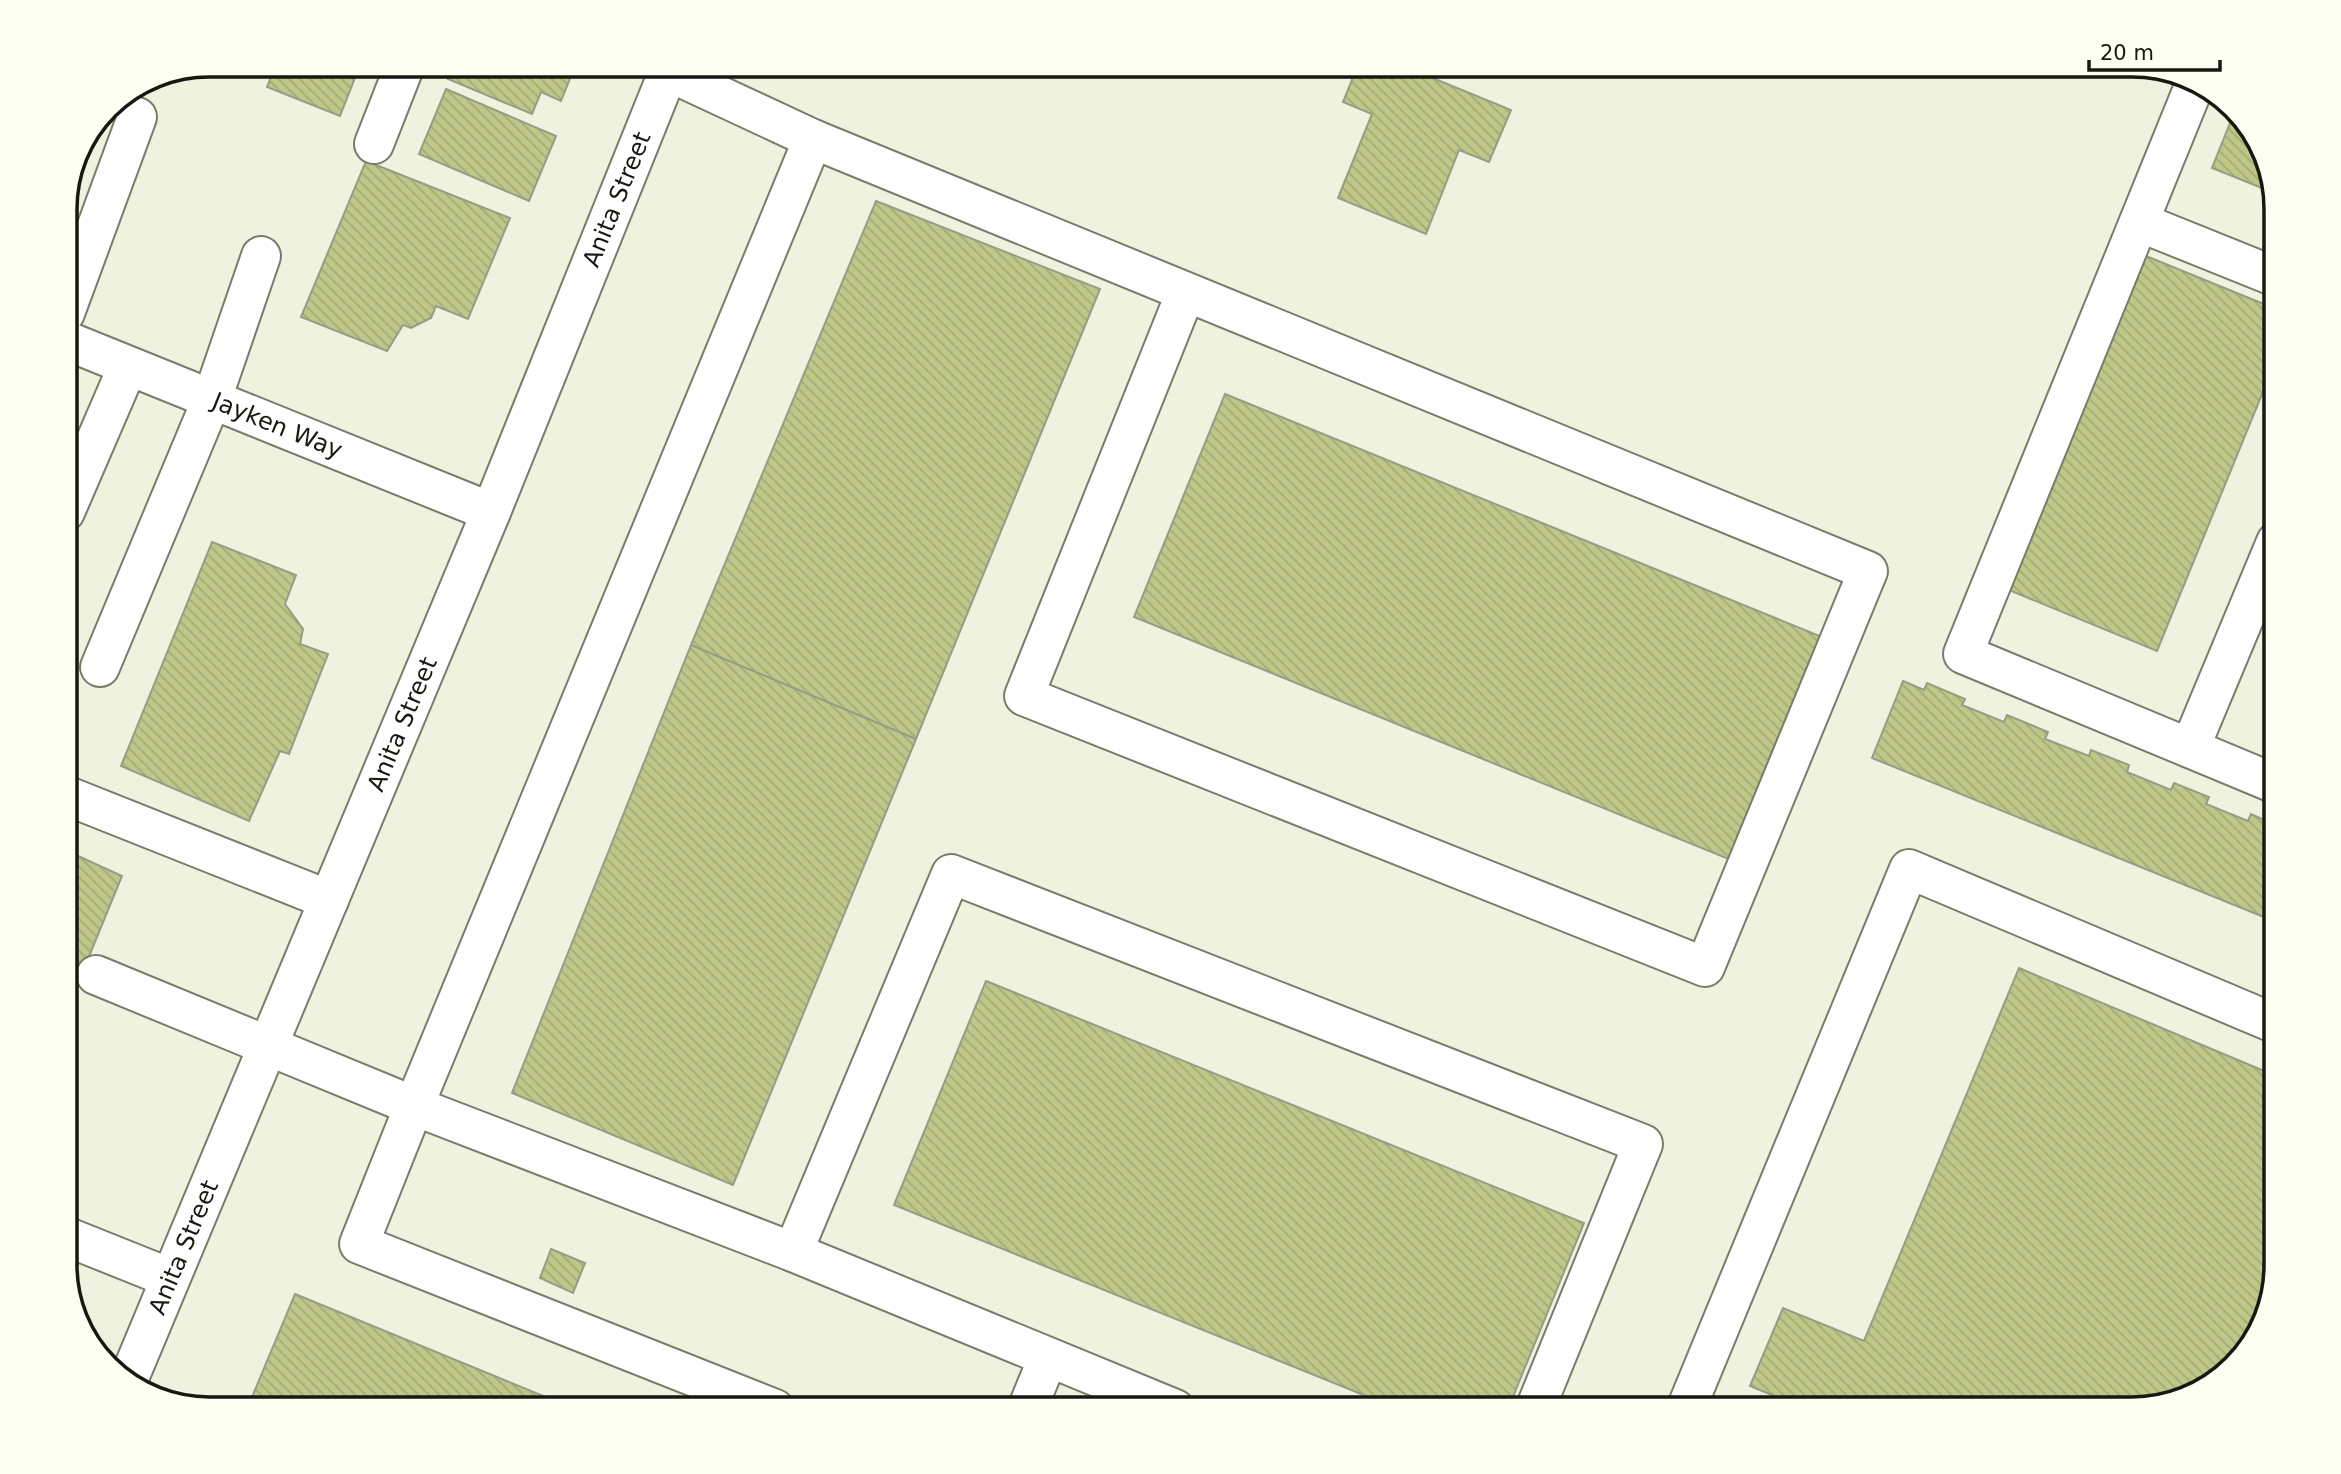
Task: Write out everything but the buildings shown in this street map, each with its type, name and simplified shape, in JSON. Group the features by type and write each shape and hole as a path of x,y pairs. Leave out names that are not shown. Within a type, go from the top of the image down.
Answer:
{"street":[{"path":"374,144 400,77"},
{"name":"Anita Street","path":"128,1369 170,1278 491,512 666,77"},
{"path":"688,77 813,139 1868,571 1705,967 1024,696 1186,292"},
{"path":"2192,92 1963,654 2264,779"},
{"path":"77,280 137,117"},
{"path":"745,1397 359,1244 813,139"},
{"path":"2139,222 2264,271"},
{"path":"100,667 212,400 261,256"},
{"name":"Jayken Way","path":"77,345 491,512"},
{"path":"77,484 128,366"},
{"path":"2190,748 2264,571"},
{"path":"77,800 329,900"},
{"path":"1691,1397 1909,869 2264,1019"},
{"path":"793,1252 951,874 1643,1143 1540,1397"},
{"path":"96,975 414,1105 793,1252 1145,1397"},
{"path":"77,1241 170,1278"},
{"path":"1032,1397 1048,1358"}]}
